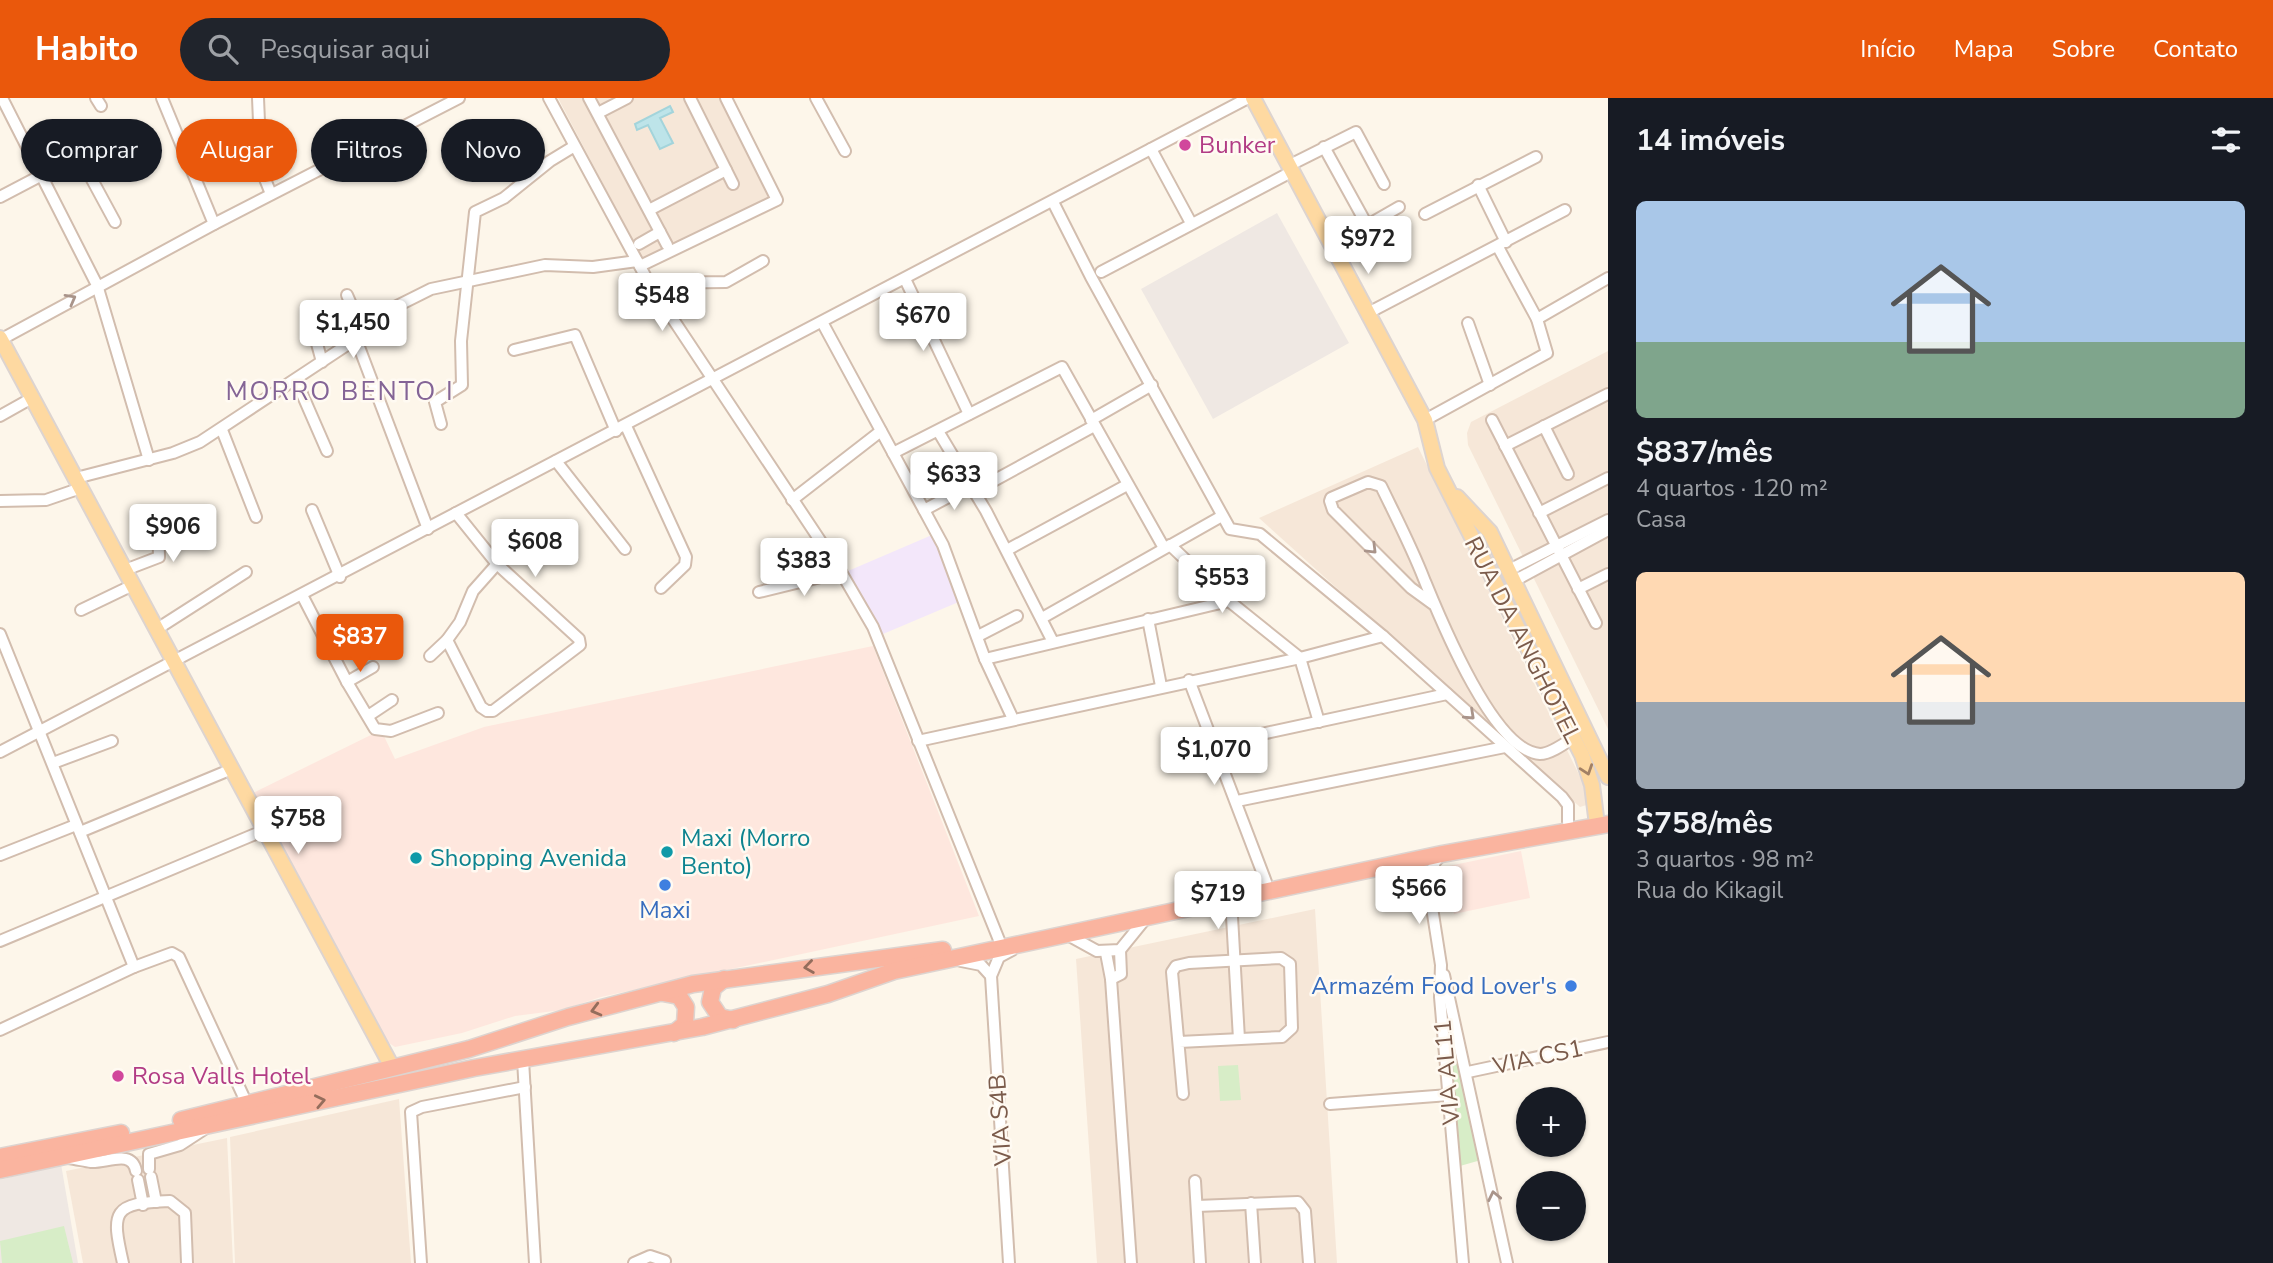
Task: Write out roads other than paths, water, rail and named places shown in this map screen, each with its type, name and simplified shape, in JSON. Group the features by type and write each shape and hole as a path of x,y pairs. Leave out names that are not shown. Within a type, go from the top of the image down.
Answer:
{"highway":[{"path":"0,1157 247,1104 470,1049 568,1017 727,978 891,959 999,940 1266,882 1568,822 1604,819"},
{"path":"0,1170 523,1060 672,1034 848,988 894,971 1604,819"},
{"path":"727,978 713,988 710,1002 720,1017 736,1019"},
{"path":"662,993 679,996 686,1007 685,1024 672,1034"}],"main road":[{"name":"RUA DA ANGHOTEL","path":"1251,98 1425,419 1437,468 1573,738 1588,770 1604,819"},
{"path":"0,339 392,1067"},
{"name":"RUA DA ANGHOTEL","path":"1437,468 1458,499 1490,532 1608,777"}],"street":[{"path":"2,98 21,138"},
{"path":"162,98 215,223"},
{"path":"258,98 261,169 271,194"},
{"path":"0,339 215,223 459,98"},
{"path":"549,98 573,147 649,283 712,382 841,572 873,627 999,940"},
{"path":"589,98 667,245"},
{"path":"598,113 627,98"},
{"path":"690,98 733,184"},
{"path":"0,501 46,500 78,483 200,442 222,430 418,295 445,284 545,265 593,267 639,264 777,200 726,98"},
{"path":"816,98 845,151"},
{"path":"0,752 340,577 456,513 712,382 1251,98"},
{"path":"1101,272 1291,168 1324,147 1356,132 1384,184"},
{"path":"441,424 435,402 462,385 461,341 475,212 504,198 550,161 573,147"},
{"path":"1324,147 1367,225"},
{"path":"1151,149 1191,223"},
{"path":"1425,214 1536,157"},
{"path":"649,210 726,170"},
{"path":"0,197 22,182"},
{"path":"42,182 97,285 149,460"},
{"path":"93,182 115,222"},
{"path":"1425,419 1547,353 1537,319 1502,245 1478,185"},
{"path":"1052,202 1230,529 1260,534 1383,636 1565,800 1568,822"},
{"path":"1331,246 1399,207"},
{"path":"1368,313 1565,210"},
{"path":"639,244 660,232"},
{"path":"649,283 727,281 762,261"},
{"path":"1537,319 1608,278"},
{"path":"905,279 969,414"},
{"path":"347,295 394,446 428,529"},
{"path":"310,318 322,362"},
{"path":"822,322 924,510 958,581 985,659 1013,719"},
{"path":"1468,323 1490,385"},
{"path":"514,350 575,335 686,556 686,563 661,588"},
{"path":"893,453 1061,366 1127,485 1167,546 1229,601 1300,658 1319,722"},
{"path":"296,380 327,451"},
{"path":"924,510 971,489 1093,423 1152,385"},
{"path":"1505,446 1608,394"},
{"path":"0,416 32,398"},
{"path":"1492,420 1595,623"},
{"path":"1544,426 1568,474"},
{"path":"222,430 256,517"},
{"path":"792,500 881,431"},
{"path":"938,431 1007,550 1053,642"},
{"path":"556,461 625,549"},
{"path":"1539,513 1608,478"},
{"path":"1433,604 1411,588 1334,510 1329,501 1331,498 1368,482 1378,483 1424,579 1433,604 1479,696 1506,732 1527,749 1539,754 1573,738"},
{"path":"1007,550 1127,485"},
{"path":"312,510 340,577"},
{"path":"447,640 481,707 487,712 493,711 579,649 579,639 496,564 456,513"},
{"path":"1042,618 1222,516"},
{"path":"125,570 159,557 158,517"},
{"path":"1511,575 1608,520"},
{"path":"1558,550 1608,530"},
{"path":"430,656 447,640 460,622 473,591 496,564"},
{"path":"157,629 246,572"},
{"path":"759,592 841,572"},
{"path":"1578,589 1608,574"},
{"path":"1411,588 1424,579"},
{"path":"81,610 133,585"},
{"path":"302,595 347,682 375,729 391,731 438,713"},
{"path":"985,659 1229,601"},
{"path":"978,636 1017,616"},
{"path":"1148,619 1161,686"},
{"path":"0,634 134,967"},
{"path":"918,741 1161,686 1300,658 1383,636"},
{"path":"347,682 373,667"},
{"path":"1189,681 1266,882"},
{"path":"1215,744 1447,694"},
{"path":"368,716 392,700"},
{"path":"53,763 111,741"},
{"path":"1237,801 1505,747"},
{"path":"0,855 232,769"},
{"path":"0,941 104,895 265,830"},
{"path":"1428,882 1435,862 1442,854"},
{"path":"1407,862 1417,866 1428,882"},
{"name":"VIA AL11","path":"1428,882 1441,965 1445,1051 1463,1263"},
{"path":"1231,899 1239,1039"},
{"path":"1068,935 1106,953 1120,950 1146,918"},
{"path":"935,963 974,962 991,976 996,963 1005,953 1044,940"},
{"path":"1111,979 1121,974 1120,950"},
{"path":"0,1030 166,953 179,957 247,1104"},
{"path":"1106,953 1111,979 1131,1263"},
{"path":"1179,1042 1282,1037 1289,1034 1292,1028 1290,964 1282,958 1236,960 1181,964 1172,972 1183,1094"},
{"path":"1441,965 1468,1072 1507,1263"},
{"name":"VIA S4B","path":"991,976 1009,1263"},
{"name":"VIA CS1","path":"1468,1072 1608,1042"},
{"path":"1445,1051 1452,1044 1463,1050"},
{"path":"523,1060 535,1263"},
{"path":"421,1263 411,1112 422,1107 525,1087"},
{"path":"1330,1104 1449,1095"},
{"path":"156,1202 149,1154 180,1145 212,1124"},
{"path":"59,1156 90,1162 126,1158 133,1163 143,1205"},
{"path":"1195,1181 1200,1263"},
{"path":"1197,1206 1292,1200 1301,1203 1305,1211 1308,1263"},
{"path":"123,1263 115,1219 122,1211 170,1201 183,1209 187,1263"},
{"path":"1251,1203 1255,1263"},
{"path":"634,1263 650,1256 665,1261"}],"water":[{"path":"670,106 673,112 660,118 673,143 660,149 648,125 637,130 635,124"}],"place":[{"name":"Bunker","path":"1185,145"},
{"name":"Maxi (Morro Bento)","path":"667,852"},
{"name":"Shopping Avenida","path":"416,858"},
{"name":"Maxi","path":"665,885"},
{"name":"Armazém Food Lover's","path":"1571,986"},
{"name":"Rosa Valls Hotel","path":"118,1076"}],"district":[{"name":"MORRO BENTO I","path":"340,391"}]}
